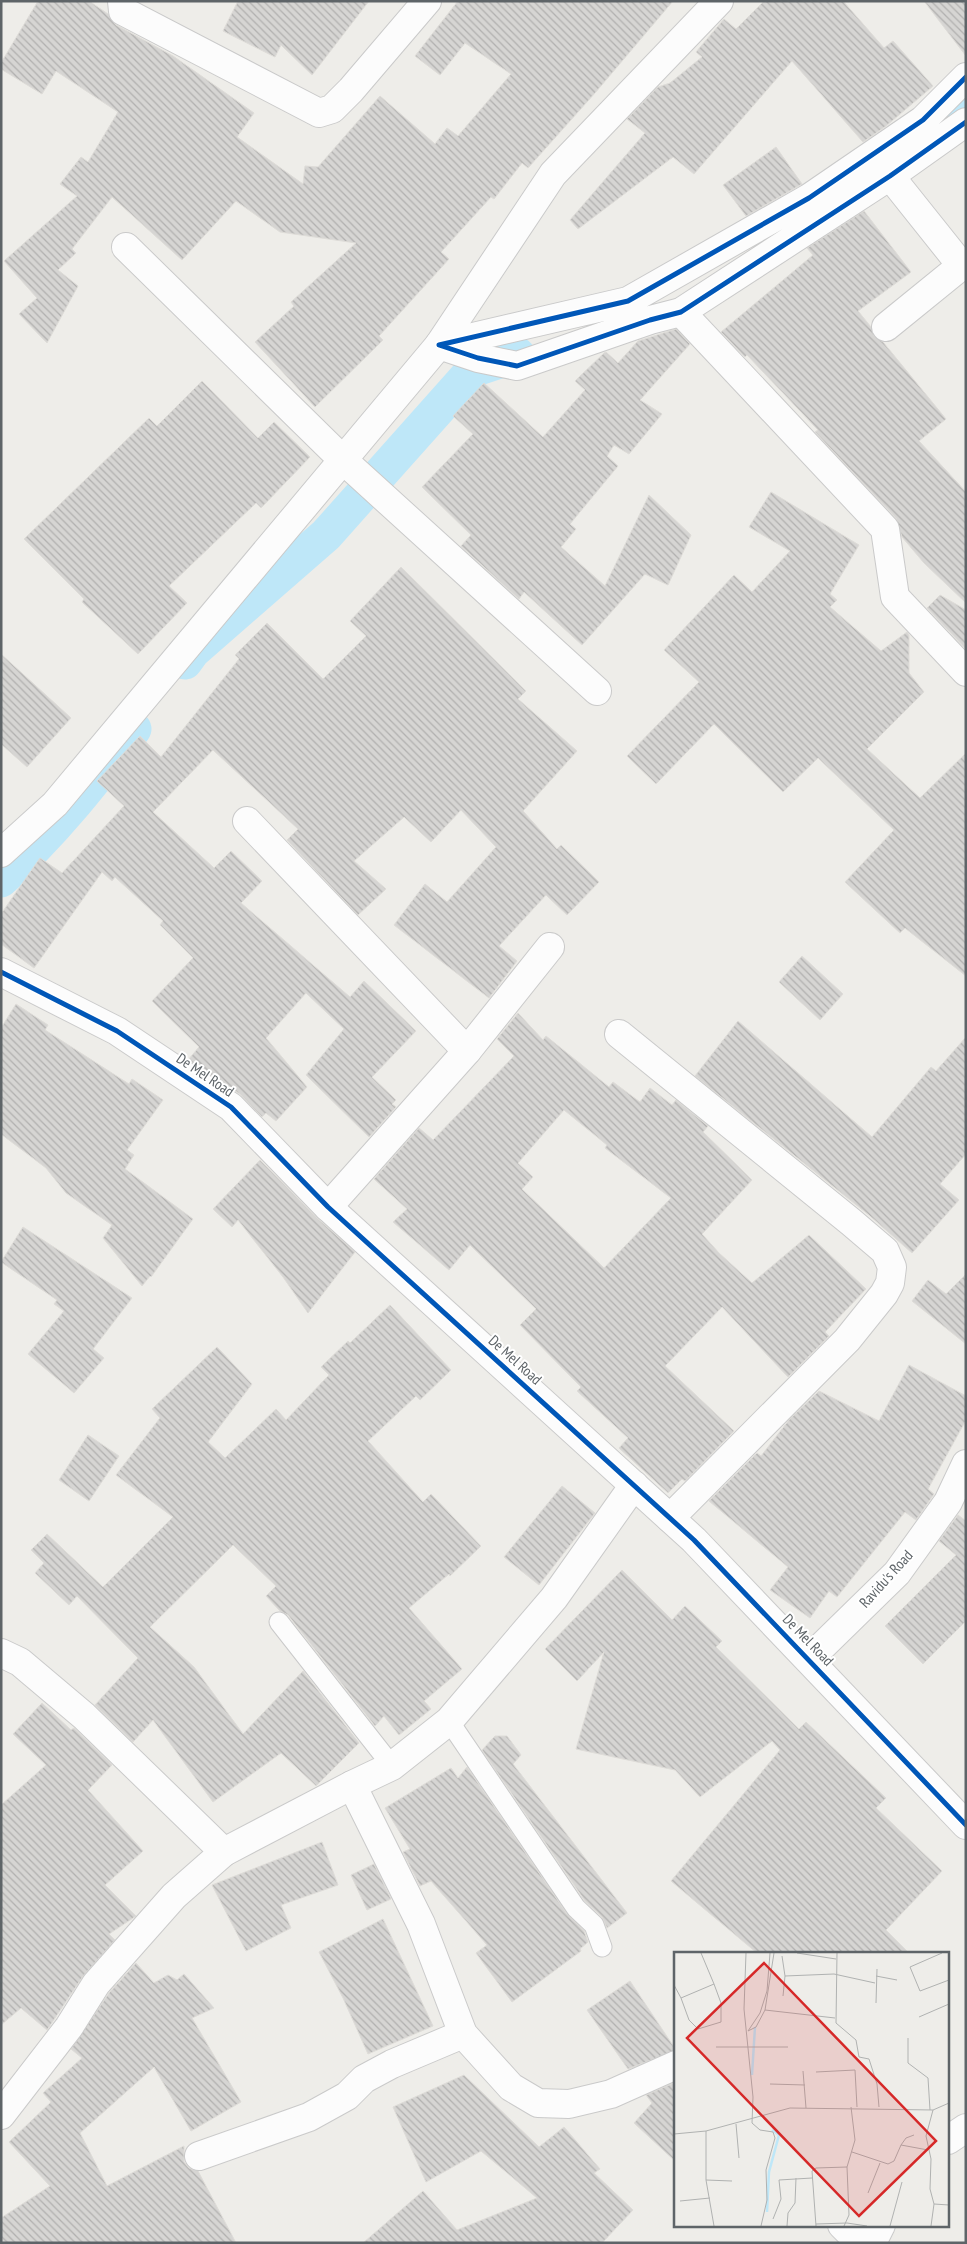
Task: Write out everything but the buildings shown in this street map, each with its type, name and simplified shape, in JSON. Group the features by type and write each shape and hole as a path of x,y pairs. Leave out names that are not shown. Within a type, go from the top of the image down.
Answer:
{"street":[{"path":"122,1 122,11 319,113 332,108 351,90 427,1"},
{"path":"1,853 55,804 351,467 439,345 554,174 719,1"},
{"path":"439,345 628,301 809,198 923,120 966,77"},
{"path":"439,345 478,358 517,366 681,312 890,176 966,122"},
{"path":"886,327 964,264 890,176"},
{"path":"126,247 351,467 597,692"},
{"path":"681,312 885,529 895,597 966,672"},
{"path":"247,820 467,1051"},
{"path":"328,1207 467,1051 550,947"},
{"name":"De Mel Road","path":"1,972 117,1031 231,1107 328,1207 670,1518 809,1660 966,1825"},
{"path":"619,1034 885,1251 892,1267 890,1283 884,1294 846,1340 670,1518"},
{"name":"Ravidu's Road","path":"809,1660 897,1573 948,1502 966,1464"},
{"path":"1,2116 69,2027 96,1984 174,1896 224,1852 352,1784 392,1766 449,1721 554,1598 634,1485"},
{"path":"1,1652 20,1662 84,1716 224,1852"},
{"path":"352,1784 421,1924 463,2034 511,2087 538,2103 569,2104 611,2094 674,2066"},
{"path":"199,2156 309,2117 347,2096 364,2079 392,2064 463,2034"},
{"path":"950,2139 966,2128"},
{"path":"843,2226 860,2243"},
{"path":"872,2243 880,2226"}],"lane":[{"path":"279,1622 392,1766"},
{"path":"449,1721 576,1908 594,1925 602,1947"}],"waterway":[{"path":"900,155 966,103"},
{"path":"185,662 193,651 326,535 473,370 518,355"},
{"path":"1,880 55,826 134,729"}],"cycle path":[{"path":"966,77 923,120 809,198 628,301 439,345 478,358 517,366 650,320 681,312 890,176 966,122"},
{"path":"1,972 117,1031 231,1107 328,1207 694,1540 966,1825"}]}
